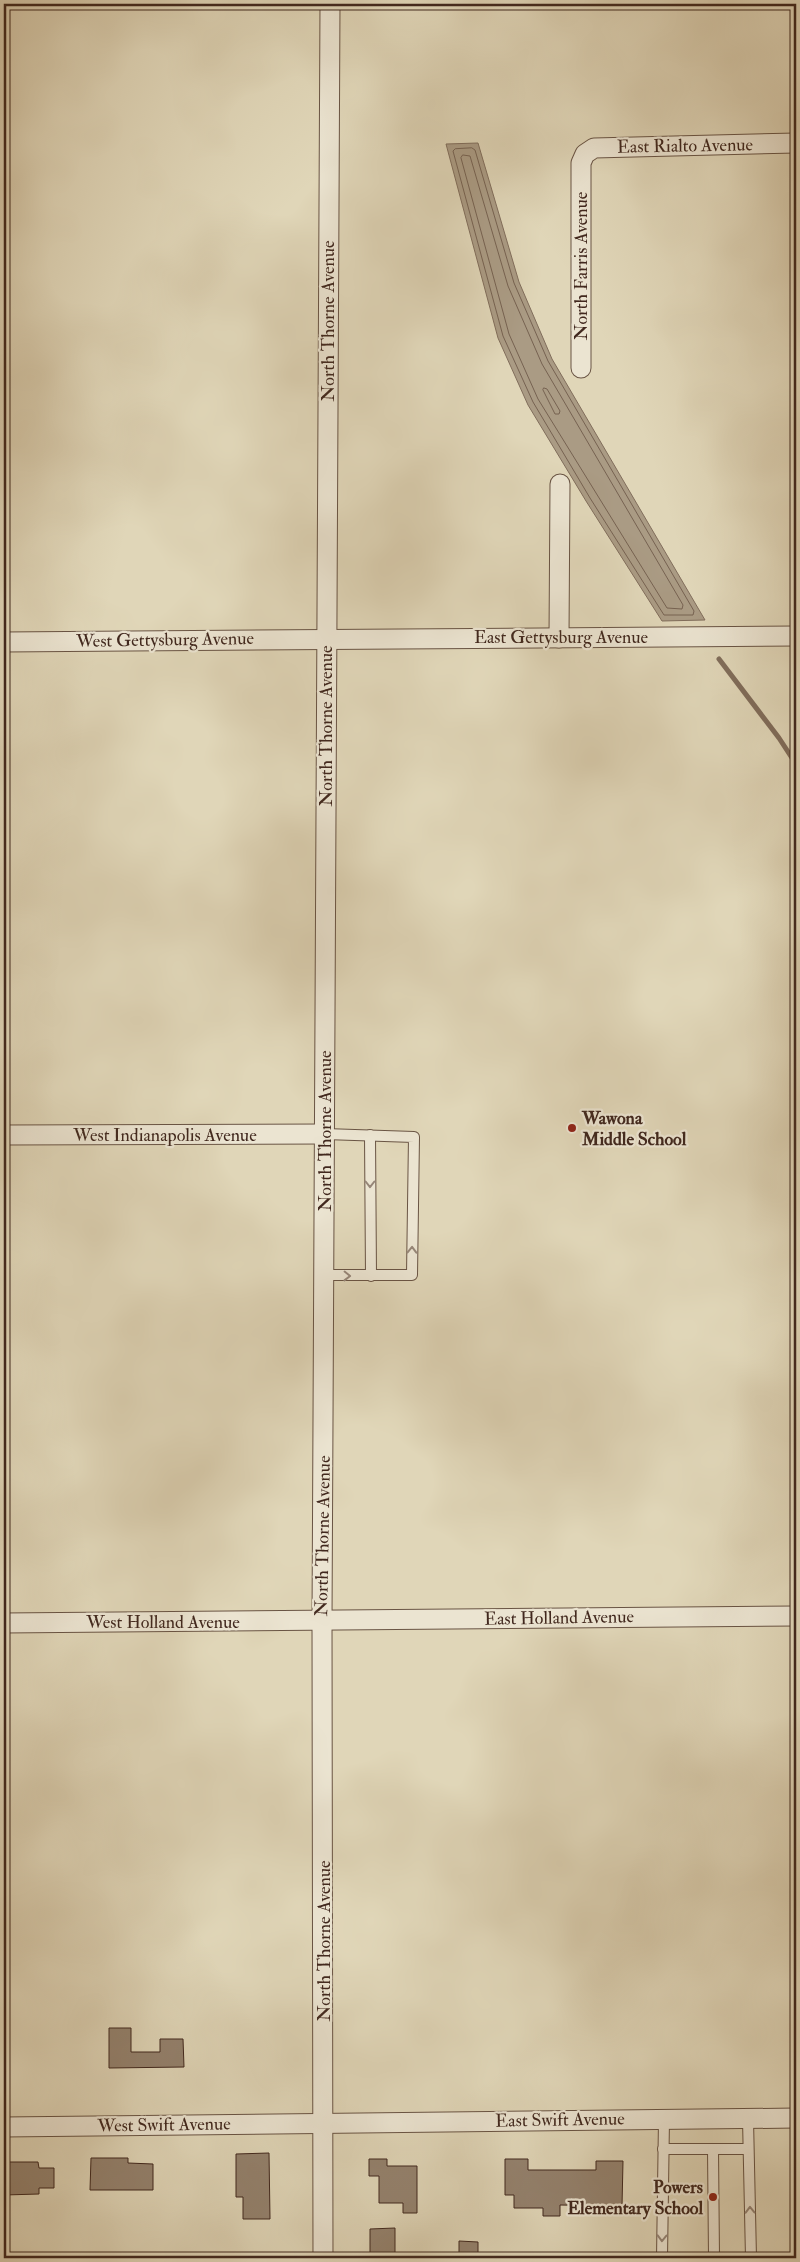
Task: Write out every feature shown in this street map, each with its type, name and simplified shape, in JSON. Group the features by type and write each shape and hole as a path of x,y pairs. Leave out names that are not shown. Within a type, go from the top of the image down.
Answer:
{"street":[{"name":"North Thorne Avenue","path":"324,2258 322,1621 330,4"},
{"name":"East Rialto Avenue","path":"581,163 585,154 594,148 796,143"},
{"name":"North Farris Avenue","path":"581,163 581,368"},
{"path":"558,638 560,484"},
{"name":"East Gettysburg Avenue","path":"326,638 796,636"},
{"name":"West Gettysburg Avenue","path":"4,642 326,638"},
{"name":"West Indianapolis Avenue","path":"4,1135 325,1134"},
{"name":"East Holland Avenue","path":"322,1621 796,1616"},
{"name":"West Holland Avenue","path":"4,1623 322,1621"},
{"name":"East Swift Avenue","path":"324,2123 796,2118"},
{"name":"West Swift Avenue","path":"4,2126 324,2123"}],"lane":[{"path":"324,1275 412,1275 414,1136 325,1134"},
{"path":"370,1135 371,1276"},
{"path":"748,2119 751,2258"},
{"path":"662,2258 664,2120"},
{"path":"663,2149 748,2149"},
{"path":"713,2149 714,2258"}],"water":[{"path":"478,143 519,282 552,359 705,620 662,621 528,405 498,338 446,144"}],"building":[{"path":"109,2028 131,2028 131,2052 160,2052 160,2039 183,2039 184,2067 109,2068"},
{"path":"269,2153 270,2219 243,2219 243,2197 236,2197 236,2154"},
{"path":"91,2158 128,2158 128,2163 153,2164 153,2190 90,2190"},
{"path":"369,2159 387,2159 387,2166 417,2166 417,2213 403,2213 403,2203 379,2203 379,2176 369,2176"},
{"path":"505,2159 528,2159 528,2170 596,2170 596,2161 623,2161 622,2206 560,2205 560,2216 543,2216 543,2208 514,2208 514,2195 505,2195"},
{"path":"4,2162 38,2162 39,2168 54,2168 54,2188 39,2188 39,2194 4,2195"},
{"path":"395,2228 395,2258 370,2258 370,2229"},
{"path":"459,2241 478,2242 478,2258 459,2258"}],"waterway":[{"path":"719,659 779,738 796,764"}],"place":[{"name":"Wawona Middle School","path":"572,1128"},
{"name":"Powers Elementary School","path":"713,2197"}]}
